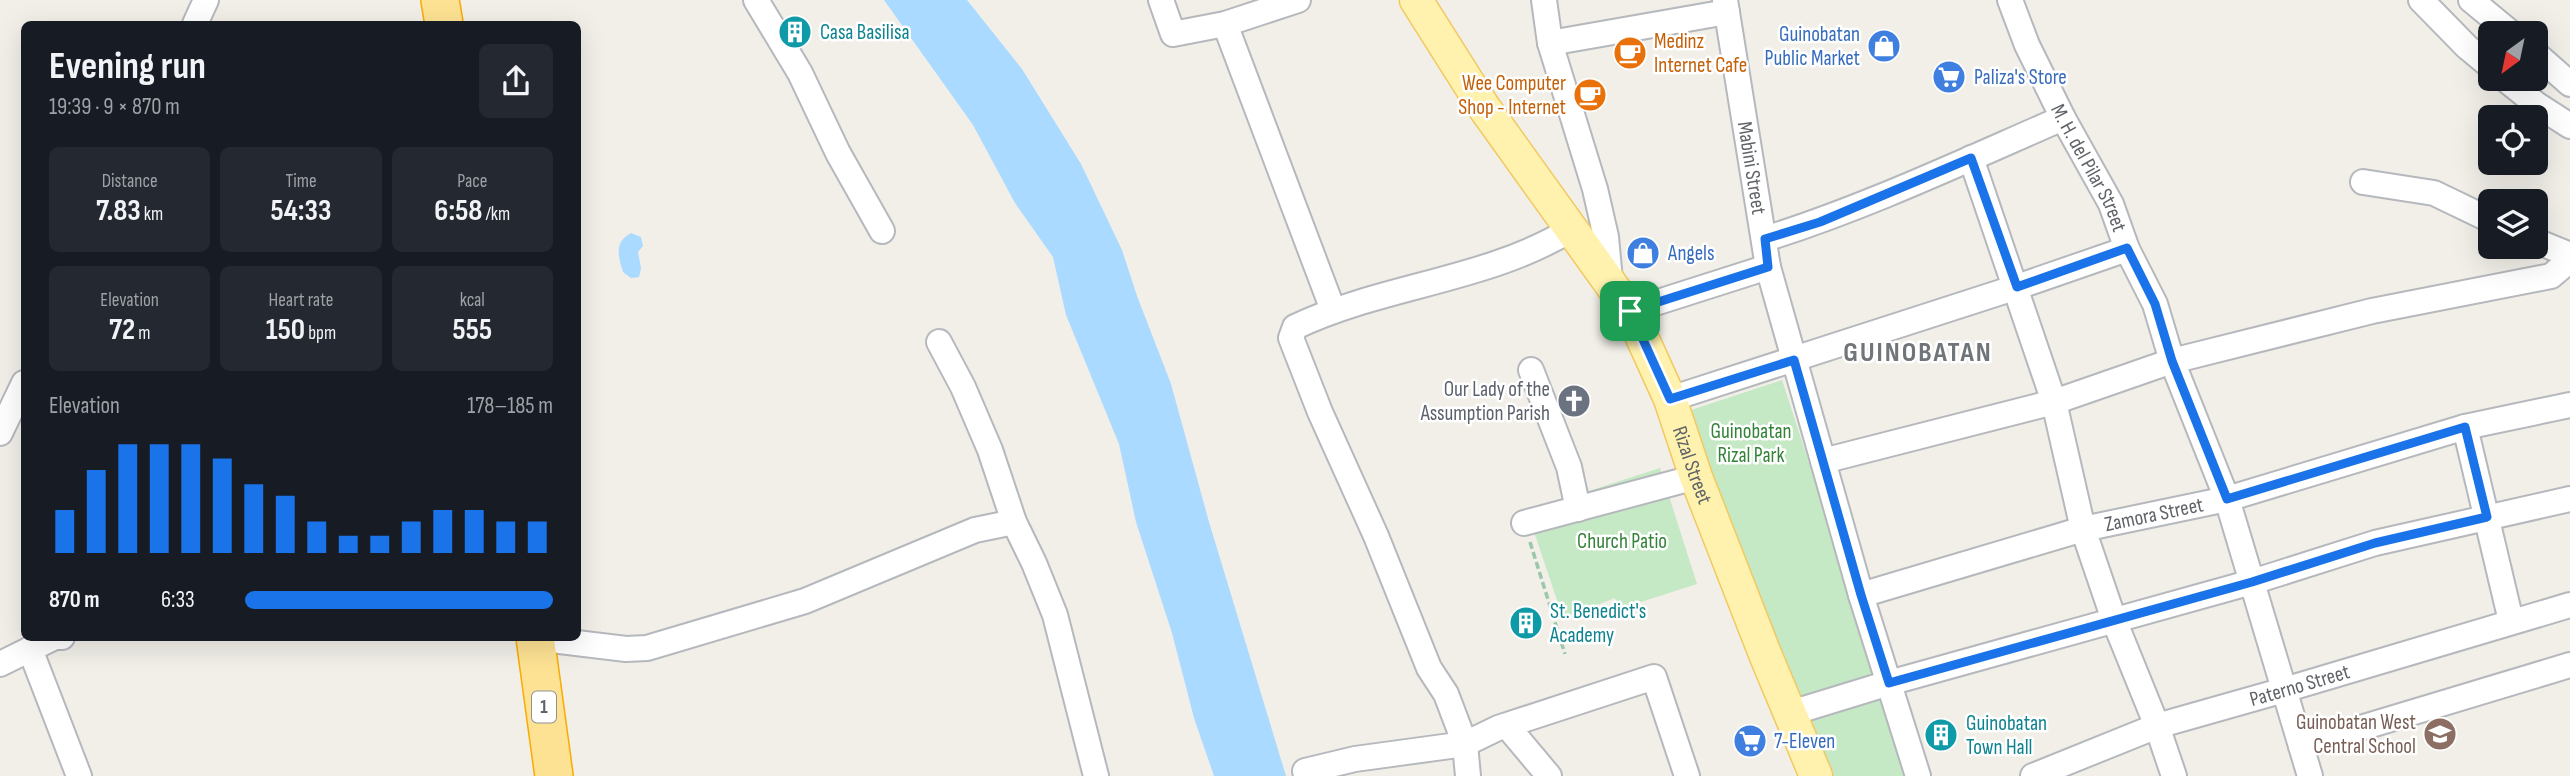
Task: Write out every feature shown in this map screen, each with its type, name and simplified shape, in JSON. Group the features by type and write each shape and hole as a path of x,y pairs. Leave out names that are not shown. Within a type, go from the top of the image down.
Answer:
{"highway":[{"name":"1","path":"536,641 554,776"}],"main road":[{"name":"Rizal Street","path":"1416,0 1483,106 1630,311 1670,399 1696,477 1816,776"}],"street":[{"path":"196,21 206,0"},
{"path":"756,0 800,73 838,153 882,231"},
{"path":"1161,0 1173,34 1225,24 1298,0"},
{"path":"1544,0 1550,43 1595,189 1606,237 1609,280"},
{"name":"M. H. del Pilar Street","path":"2010,0 2027,45 2063,118 2112,204 2127,248 2155,304 2172,361 2227,499 2310,776"},
{"path":"2421,0 2478,56"},
{"path":"2471,0 2496,21"},
{"path":"1550,43 1726,6"},
{"name":"Mabini Street","path":"1726,6 1768,267 1861,595 1918,776"},
{"path":"1225,24 1334,310"},
{"path":"2548,65 2570,85"},
{"path":"2523,91 2568,120"},
{"path":"1765,239 1820,222 2063,118"},
{"path":"1971,158 2054,402 2082,529 2174,776"},
{"path":"2363,182 2434,193 2478,214"},
{"path":"1468,776 1465,744 1446,694 1429,668 1291,338 1295,327 1334,310 1507,260 1532,251 1570,230"},
{"path":"1824,461 2054,402 2172,361 2372,311 2551,276 2570,258 2548,247"},
{"path":"1670,399 2017,287 2127,248"},
{"path":"1630,311 1768,267"},
{"path":"939,342 963,387 990,450 1014,522 1055,615 1096,776"},
{"path":"1531,370 1569,467 1578,509"},
{"path":"0,433 21,389"},
{"name":"Zamora Street","path":"1861,595 2082,529 2227,499 2465,427 2570,405"},
{"path":"2465,427 2511,621"},
{"path":"1524,523 1696,477"},
{"path":"1791,713 2252,582 2375,543 2570,499"},
{"path":"565,641 626,649 647,648 806,601 975,530 1014,522"},
{"name":"Paterno Street","path":"2042,775 2157,726 2570,605"},
{"path":"0,664 47,641"},
{"path":"30,649 79,776"},
{"path":"2301,746 2570,665"},
{"path":"1305,771 1355,759 1465,744 1498,728 1654,677 1687,776"},
{"path":"1507,726 1549,776"}],"path":[{"path":"1524,523 1564,653"}],"green space":[{"name":"Guinobatan Rizal Park","path":"1782,380 1911,776 1825,776 1688,411"},
{"name":"Church Patio","path":"1660,468 1697,584 1619,609 1615,598 1563,618 1527,511"}],"water":[{"path":"884,0 967,0 1022,69 1081,164 1122,250 1171,384 1209,522 1286,776 1214,776 1136,522 1119,444 1066,315 1053,257 1015,203 973,125"},
{"path":"631,233 641,237 643,246 638,252 641,268 639,277 631,278 623,272 619,250 622,241"}],"place":[{"name":"Casa Basilisa","path":"795,32"},
{"name":"Guinobatan Public Market","path":"1884,46"},
{"name":"Medinz Internet Cafe","path":"1630,53"},
{"name":"Paliza's Store","path":"1949,77"},
{"name":"Wee Computer Shop - Internet","path":"1590,95"},
{"name":"Angels","path":"1643,253"},
{"name":"Our Lady of the Assumption Parish","path":"1574,401"},
{"name":"St. Benedict's Academy","path":"1526,623"},
{"name":"Guinobatan West Central School","path":"2440,734"},
{"name":"Guinobatan Town Hall","path":"1941,735"},
{"name":"7-Eleven","path":"1750,741"}],"district":[{"name":"GUINOBATAN","path":"1918,352"}],"route":[{"path":"1971,158 2017,287 2127,248 2155,304 2172,361 2227,499 2465,427 2487,517 2375,543 2252,582 1889,683 1794,360 1670,399 1630,311 1768,267 1765,239 1820,222 1971,158"}]}
